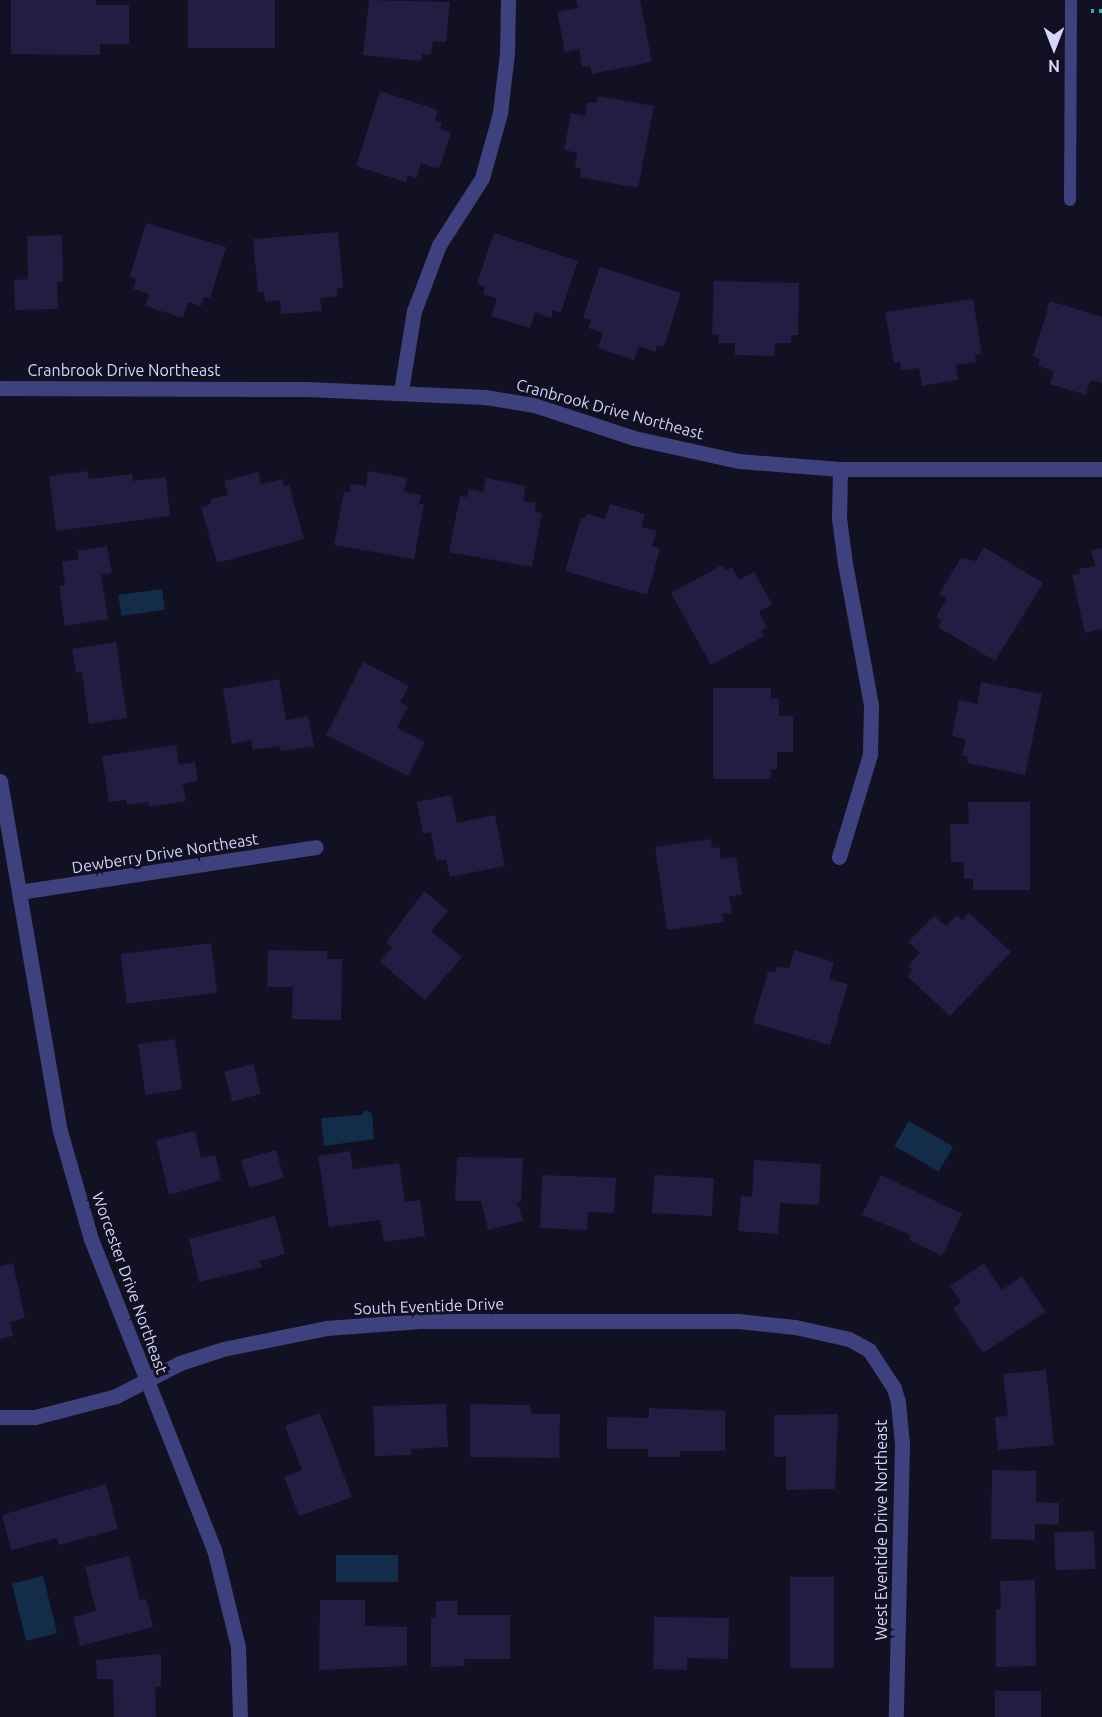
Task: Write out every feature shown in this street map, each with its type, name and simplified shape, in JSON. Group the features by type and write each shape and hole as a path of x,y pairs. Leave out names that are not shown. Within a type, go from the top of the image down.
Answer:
{"street":[{"path":"401,391 414,311 439,245 482,178 500,113 508,0"},
{"name":"Cranbrook Drive Northeast","path":"0,388 401,391 485,397 534,405 634,438 739,461 840,469 1102,469"},
{"path":"839,857 870,754 871,705 845,564 839,518 840,469"},
{"name":"Worcester Drive Northeast","path":"0,781 60,1131 91,1239 214,1549 227,1592 238,1647 240,1717"},
{"name":"Dewberry Drive Northeast","path":"19,892 316,847"},
{"name":"South Eventide Drive","path":"0,1418 35,1418 116,1396 191,1359 286,1334 421,1321 738,1321 806,1329 849,1339 869,1350"},
{"name":"West Eventide Drive Northeast","path":"869,1350 894,1388 902,1444 896,1717"}],"lane":[{"path":"1070,200 1071,0"}],"water":[{"path":"162,589 165,610 121,616 118,595"},
{"path":"366,1110 372,1114 374,1139 324,1146 321,1118 361,1115"},
{"path":"909,1121 953,1146 939,1172 894,1146"},
{"path":"336,1555 398,1555 398,1582 336,1582"},
{"path":"43,1576 57,1633 26,1641 12,1584"}],"building":[{"path":"11,0 96,0 96,5 129,5 129,44 100,44 100,55 11,54"},
{"path":"188,0 275,0 275,48 188,48"},
{"path":"369,0 450,2 446,42 433,41 431,55 422,54 421,61 363,55"},
{"path":"576,0 640,0 652,62 592,74 590,66 582,67 579,49 565,52 557,12 578,8"},
{"path":"380,91 438,110 435,120 442,122 440,129 451,132 439,169 421,163 417,178 408,175 406,182 356,166"},
{"path":"598,96 654,106 638,188 580,177 581,169 575,168 577,153 564,150 571,113 585,116 587,102 596,103"},
{"path":"146,223 226,247 210,298 204,297 201,306 188,302 183,318 145,306 149,294 133,289 136,280 130,276"},
{"path":"338,232 343,288 337,289 337,296 320,298 322,311 281,314 280,300 265,302 264,292 258,293 253,239"},
{"path":"494,233 578,261 561,313 553,310 551,318 535,312 530,328 491,316 497,299 483,294 485,287 477,284"},
{"path":"62,235 63,282 57,282 58,309 15,310 14,280 28,279 27,236"},
{"path":"600,267 681,293 664,347 657,345 655,352 639,346 634,360 598,348 603,333 588,328 591,320 583,318"},
{"path":"714,281 799,283 798,335 791,335 791,343 775,343 774,356 735,355 735,343 718,343 719,335 712,334"},
{"path":"973,299 982,354 975,355 976,362 956,365 958,380 922,386 919,368 901,371 900,362 894,363 885,312"},
{"path":"1050,301 1102,317 1102,383 1090,380 1086,395 1050,384 1054,371 1038,366 1040,359 1033,356"},
{"path":"87,471 89,479 132,474 133,481 166,477 170,516 56,531 49,476"},
{"path":"368,471 407,478 404,492 421,495 419,504 424,504 414,559 334,545 344,491 350,492 351,484 366,486"},
{"path":"258,472 261,484 282,479 284,487 289,485 304,539 217,563 201,507 211,504 210,499 228,495 224,481"},
{"path":"486,478 526,486 523,501 536,503 535,512 542,513 532,567 449,552 460,496 467,497 469,489 483,492"},
{"path":"610,504 645,514 641,527 657,531 652,546 660,549 647,595 565,571 581,518 585,519 587,514 605,519"},
{"path":"107,546 112,573 101,575 108,619 65,626 59,586 65,585 62,562 79,559 77,551"},
{"path":"984,547 1043,583 995,661 938,627 942,620 936,617 947,598 939,594 961,558 976,561"},
{"path":"1102,548 1102,629 1085,633 1072,575 1080,574 1079,569 1095,566 1091,550"},
{"path":"722,565 725,571 732,567 739,580 754,572 772,604 759,612 767,627 761,631 764,636 711,665 671,593"},
{"path":"116,642 127,718 89,724 82,672 76,673 72,649"},
{"path":"363,662 409,686 400,702 408,707 397,728 425,742 408,776 326,735"},
{"path":"279,679 286,720 308,716 314,746 280,751 279,746 253,750 251,740 232,744 223,689"},
{"path":"981,682 1042,694 1025,775 967,763 968,757 962,755 966,739 952,736 959,700 977,704"},
{"path":"713,688 771,688 771,699 779,699 779,716 793,716 793,752 777,752 777,769 771,769 771,779 713,779"},
{"path":"176,745 179,765 195,762 198,781 183,784 186,801 149,807 148,802 127,805 126,800 109,802 102,756"},
{"path":"451,795 457,823 495,815 505,866 450,877 446,859 436,861 431,832 423,834 417,802"},
{"path":"968,802 1030,802 1030,890 973,890 973,879 964,879 964,862 951,862 950,824 969,824"},
{"path":"711,839 712,848 719,847 721,859 736,857 742,895 729,896 732,913 722,914 724,922 667,930 655,847"},
{"path":"424,891 448,911 431,931 462,957 425,1000 380,962 392,947 386,942"},
{"path":"969,913 1011,952 950,1016 907,976 912,970 908,966 920,953 908,942 934,916 946,926 957,915 962,920"},
{"path":"211,943 217,993 127,1004 121,954"},
{"path":"268,950 327,951 327,959 342,959 341,1020 292,1019 293,987 267,987"},
{"path":"794,950 834,962 829,979 848,984 830,1045 753,1023 768,971 775,973 777,966 789,969"},
{"path":"175,1039 182,1090 145,1095 138,1044"},
{"path":"253,1064 261,1094 232,1102 224,1072"},
{"path":"195,1131 201,1158 215,1155 221,1180 169,1195 156,1140"},
{"path":"276,1150 284,1178 249,1188 241,1160"},
{"path":"350,1151 353,1169 399,1163 405,1202 420,1200 425,1236 384,1242 380,1220 329,1227 318,1156"},
{"path":"457,1157 523,1158 521,1202 517,1202 523,1221 488,1230 481,1201 455,1201"},
{"path":"754,1160 821,1164 819,1205 780,1203 778,1234 738,1231 741,1196 752,1197"},
{"path":"542,1175 616,1178 614,1213 588,1212 587,1230 540,1228"},
{"path":"654,1175 714,1178 712,1216 652,1213"},
{"path":"881,1175 962,1214 942,1256 909,1240 911,1235 862,1215"},
{"path":"275,1216 285,1254 260,1261 262,1267 199,1282 189,1239"},
{"path":"13,1263 25,1318 10,1322 13,1336 0,1339 0,1266"},
{"path":"984,1263 1002,1290 1022,1276 1046,1312 983,1353 953,1308 961,1302 950,1286"},
{"path":"1046,1370 1054,1445 998,1450 995,1417 1008,1416 1003,1374"},
{"path":"446,1404 448,1447 411,1449 411,1455 375,1456 373,1406"},
{"path":"470,1404 530,1405 532,1414 560,1414 559,1458 470,1457"},
{"path":"649,1408 725,1411 725,1451 680,1451 680,1457 648,1457 648,1449 607,1449 607,1417 649,1418"},
{"path":"320,1413 352,1497 299,1516 284,1477 302,1470 285,1426"},
{"path":"838,1414 835,1489 786,1490 786,1457 774,1457 774,1415"},
{"path":"992,1470 1036,1471 1036,1502 1059,1503 1059,1525 1035,1524 1035,1540 991,1539"},
{"path":"106,1484 118,1529 59,1545 57,1538 11,1550 2,1515"},
{"path":"1094,1531 1095,1569 1055,1570 1054,1532"},
{"path":"129,1556 140,1600 146,1599 153,1627 80,1646 73,1617 96,1611 85,1567"},
{"path":"790,1577 834,1577 834,1668 790,1668"},
{"path":"1035,1580 1036,1666 996,1667 996,1609 1001,1609 1000,1581"},
{"path":"320,1600 365,1600 365,1626 407,1627 407,1666 319,1670"},
{"path":"436,1601 457,1601 458,1615 510,1615 510,1659 464,1659 465,1666 431,1667 431,1618 436,1618"},
{"path":"654,1617 729,1618 728,1659 687,1658 687,1670 653,1669"},
{"path":"161,1654 161,1687 155,1687 156,1717 114,1717 113,1679 97,1679 96,1660"},
{"path":"995,1691 1041,1691 1041,1717 995,1717"}]}
